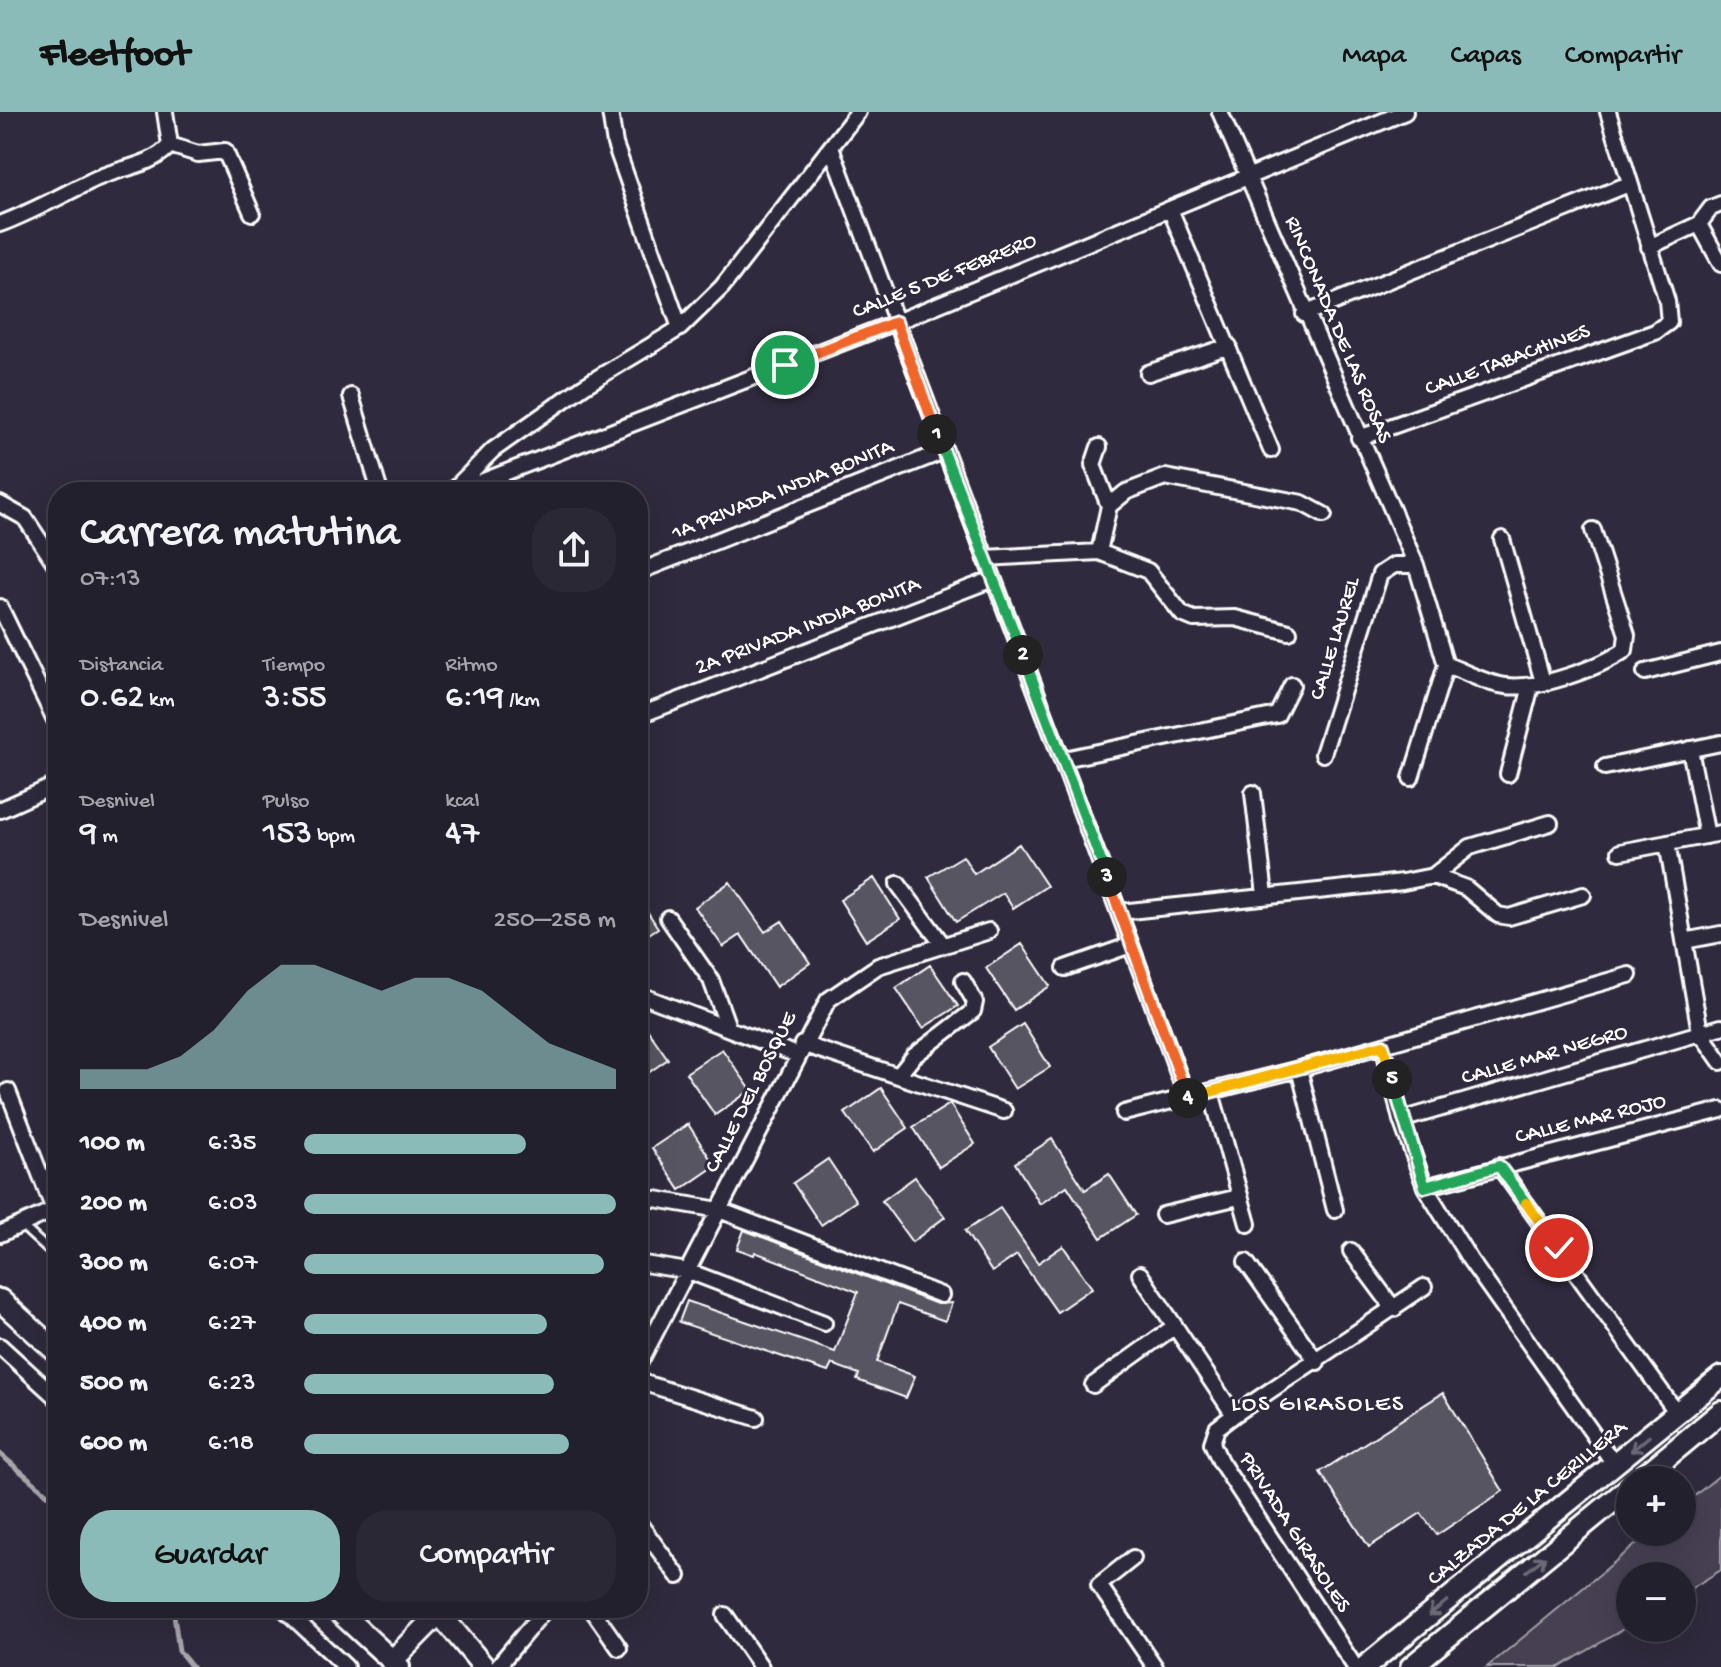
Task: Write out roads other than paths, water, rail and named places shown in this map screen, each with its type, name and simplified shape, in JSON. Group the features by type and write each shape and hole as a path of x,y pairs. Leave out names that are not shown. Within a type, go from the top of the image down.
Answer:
{"street":[{"path":"0,224 47,206 92,180 162,155 170,145 165,112"},
{"path":"610,112 615,144 680,328"},
{"path":"463,482 493,450 584,386 635,358 680,328 722,287 858,112"},
{"name":"RINCONADA DE LAS ROSAS","path":"1220,112 1304,314 1416,565 1446,665"},
{"name":"CALLE 5 DE FEBRERO","path":"479,482 896,322 1405,112"},
{"path":"1608,112 1649,247 1699,224 1711,208 1721,204"},
{"path":"170,145 198,154 225,151 252,213"},
{"path":"831,147 944,451 1064,759 1187,1098"},
{"path":"1304,314 1629,184"},
{"path":"1170,209 1271,450"},
{"path":"1699,224 1721,264"},
{"name":"CALLE TABACHINES","path":"1359,438 1655,332 1669,322 1667,301 1649,247"},
{"path":"1148,373 1229,346"},
{"path":"351,396 377,482"},
{"path":"1099,447 1093,465 1109,506 1099,552"},
{"name":"1A PRIVADA INDIA BONITA","path":"648,568 944,451"},
{"path":"1109,506 1126,492 1165,477 1302,503 1324,515"},
{"path":"0,504 25,518 48,553"},
{"path":"1411,778 1446,665 1503,686 1537,684 1609,661 1625,650 1627,635 1593,530"},
{"path":"1502,539 1537,684 1508,774"},
{"path":"985,558 1099,552 1148,571 1182,614 1194,619 1235,618 1289,632"},
{"name":"CALLE LAUREL","path":"1323,754 1380,574 1394,565 1416,565"},
{"name":"2A PRIVADA INDIA BONITA","path":"648,712 993,579"},
{"path":"0,607 48,705"},
{"path":"1645,672 1721,653"},
{"path":"1064,759 1277,715 1292,685"},
{"path":"1605,767 1721,743"},
{"path":"1620,852 1714,834 1690,749"},
{"path":"0,810 48,788"},
{"path":"1253,793 1265,895"},
{"path":"1120,912 1403,882 1433,876 1470,847 1550,823"},
{"path":"1667,843 1700,1032 1721,1062"},
{"path":"1433,876 1466,888 1498,915 1509,917 1583,895"},
{"path":"898,884 943,945"},
{"path":"668,918 711,980 728,1027"},
{"name":"CALLE DEL BOSQUE","path":"648,1347 799,1050 828,1000 878,966 989,931"},
{"path":"1684,941 1721,934"},
{"path":"1065,968 1131,945"},
{"path":"1124,1113 1299,1069 1629,975"},
{"path":"898,1076 914,1056 973,1011 975,1002 963,981"},
{"path":"648,998 799,1050 898,1076 1004,1111"},
{"name":"CALLE MAR NEGRO","path":"1401,1120 1721,1027"},
{"path":"1383,1045 1401,1120 1425,1187 1470,1260 1615,1465"},
{"path":"1299,1069 1335,1210"},
{"path":"8,1091 48,1189"},
{"path":"1211,1092 1248,1224"},
{"name":"CALLE MAR ROJO","path":"1425,1187 1721,1110"},
{"path":"1499,1166 1677,1413"},
{"path":"1163,1215 1239,1197"},
{"path":"648,1198 719,1210 941,1295"},
{"path":"0,1234 48,1213"},
{"path":"1351,1251 1394,1309"},
{"path":"1246,1262 1317,1362"},
{"path":"648,1265 688,1271 824,1323"},
{"path":"1140,1274 1234,1415"},
{"name":"PRIVADA GIRASOLES","path":"1355,1667 1220,1461 1212,1443 1217,1428 1234,1415 1317,1362 1424,1287"},
{"path":"0,1300 48,1344"},
{"path":"1093,1385 1175,1326"},
{"path":"0,1346 48,1390"},
{"name":"CALZADA DE LA CERILLERA","path":"1365,1667 1721,1377"},
{"path":"648,1384 756,1418"},
{"path":"1656,1466 1721,1412"},
{"path":"1411,1667 1616,1499"},
{"path":"648,1536 678,1576"},
{"path":"1133,1558 1099,1585 1155,1667"},
{"path":"725,1615 761,1667"},
{"path":"294,1618 346,1667"},
{"path":"346,1618 396,1664 433,1618"},
{"path":"445,1618 484,1667"},
{"path":"497,1667 538,1618"},
{"path":"598,1618 619,1648"}],"lane":[{"path":"21,1225 48,1250"}],"waterway":[{"path":"0,1454 48,1495"},
{"path":"174,1618 179,1651 192,1667"}],"district":[{"name":"LOS GIRASOLES","path":"1318,1405"}]}
